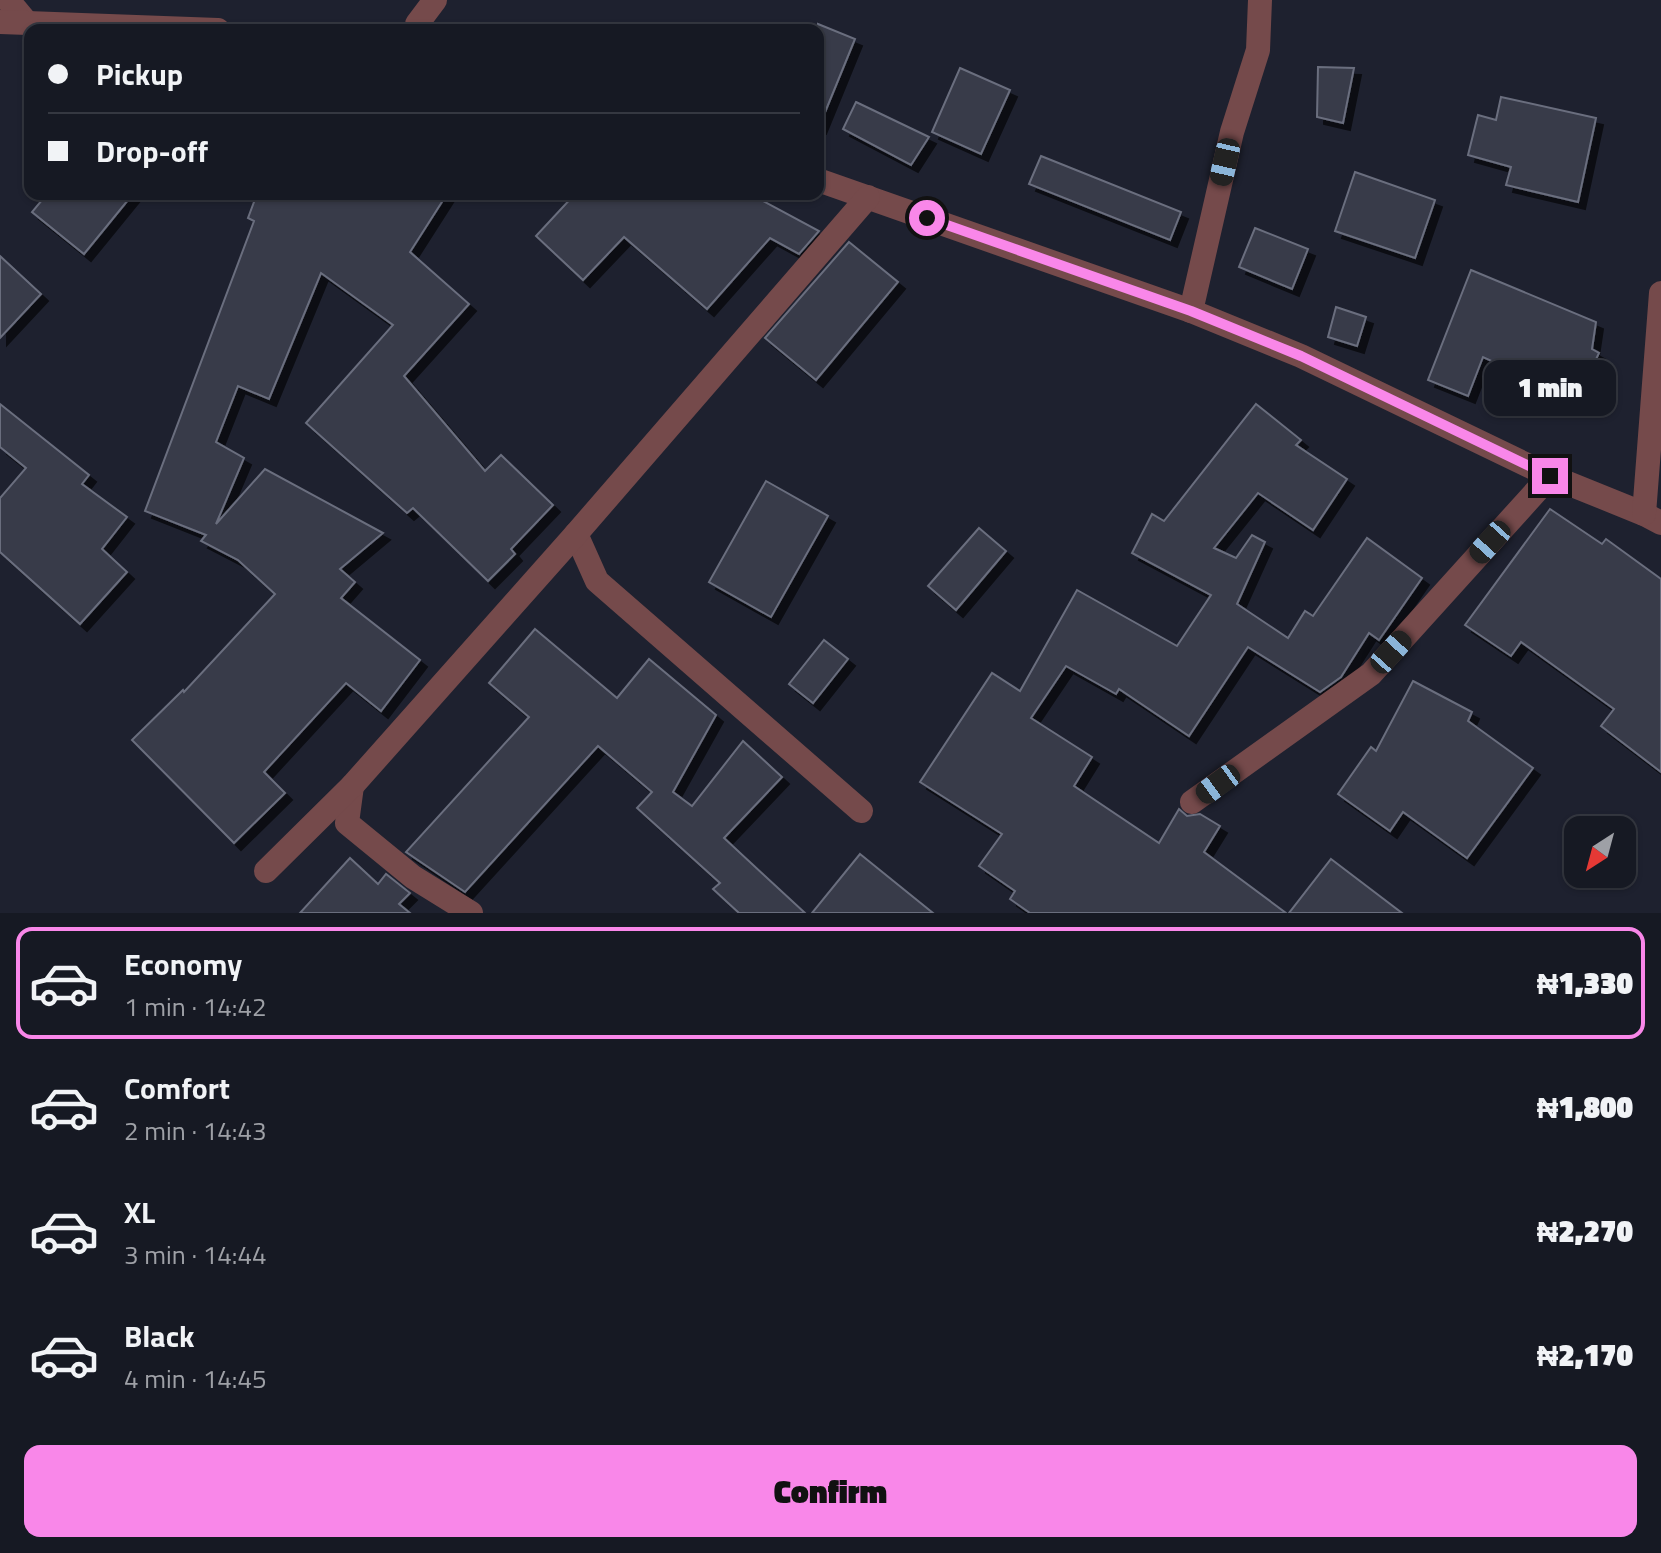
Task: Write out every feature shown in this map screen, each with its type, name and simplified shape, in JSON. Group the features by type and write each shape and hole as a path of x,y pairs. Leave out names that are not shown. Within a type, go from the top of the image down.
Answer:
{"street":[{"path":"8,0 27,23"},
{"path":"417,24 435,0"},
{"path":"1191,311 1232,132 1258,50 1260,0"},
{"path":"0,22 54,24"},
{"path":"824,182 1191,311 1301,356 1550,476 1652,519 1661,293"},
{"path":"266,871 352,786 576,534 868,197"},
{"path":"1192,802 1371,674 1550,476"},
{"path":"576,534 597,581 861,811"},
{"path":"352,786 347,823 413,877 471,913"}],"building":[{"path":"824,26 855,39 824,115"},
{"path":"1318,67 1354,68 1343,123 1317,117"},
{"path":"960,68 1010,90 981,154 932,132"},
{"path":"1501,97 1596,118 1578,202 1506,185 1511,167 1468,155 1478,115 1496,120"},
{"path":"856,102 929,137 911,165 843,129"},
{"path":"1041,156 1181,212 1170,240 1029,184"},
{"path":"1355,172 1435,200 1415,258 1335,231"},
{"path":"42,200 128,200 84,254 32,212"},
{"path":"255,200 443,200 410,252 469,304 404,376 485,471 501,455 553,505 511,549 515,554 488,581 413,508 407,513 306,423 393,325 321,273 269,399 238,386 216,442 244,458 216,524 265,469 383,533 340,569 355,582 341,598 420,660 381,711 346,683 264,772 285,793 234,843 132,740 184,692 275,594 238,560 201,541 206,535 145,511 254,221 248,218"},
{"path":"569,200 761,200 819,231 799,254 770,238 707,309 624,237 583,280 536,236"},
{"path":"1255,228 1308,249 1292,289 1239,267"},
{"path":"849,242 898,282 816,380 765,338"},
{"path":"0,256 41,294 0,338"},
{"path":"1471,270 1596,322 1592,349 1599,353 1577,400 1483,357 1468,396 1428,380"},
{"path":"1336,307 1366,317 1357,346 1328,337"},
{"path":"0,404 89,475 82,484 127,517 102,549 127,572 80,624 0,552 0,498 26,468 0,447"},
{"path":"1256,404 1301,440 1296,445 1347,479 1313,530 1258,493 1214,548 1236,558 1252,535 1265,542 1237,604 1288,638 1305,611 1313,616 1367,538 1422,578 1379,640 1369,633 1341,677 1320,692 1248,647 1189,736 1119,689 1116,694 1066,666 1031,718 1092,757 1074,786 1159,843 1179,809 1187,816 1200,814 1220,826 1204,852 1286,913 1030,913 1010,899 1015,891 979,866 1002,834 920,782 992,673 1020,691 1077,590 1177,646 1211,595 1132,553 1152,514 1164,521"},
{"path":"766,481 828,516 771,617 709,582"},
{"path":"1550,509 1602,544 1606,539 1661,579 1661,772 1601,726 1614,709 1521,642 1511,656 1465,625"},
{"path":"979,528 1006,551 956,610 928,586"},
{"path":"535,629 617,698 649,659 716,715 673,792 692,806 743,741 782,777 724,838 805,913 739,913 713,889 720,883 637,808 652,792 598,746 465,892 406,852 529,717 489,683"},
{"path":"824,640 848,659 813,703 789,684"},
{"path":"1413,681 1472,712 1468,721 1533,768 1467,858 1403,812 1390,831 1338,794 1371,747 1376,751"},
{"path":"860,854 933,913 812,913"},
{"path":"350,858 378,884 386,874 410,893 399,904 410,913 300,913"},
{"path":"1331,859 1402,913 1289,913"}],"route":[{"path":"927,218 1191,311 1301,356 1550,476"}]}
